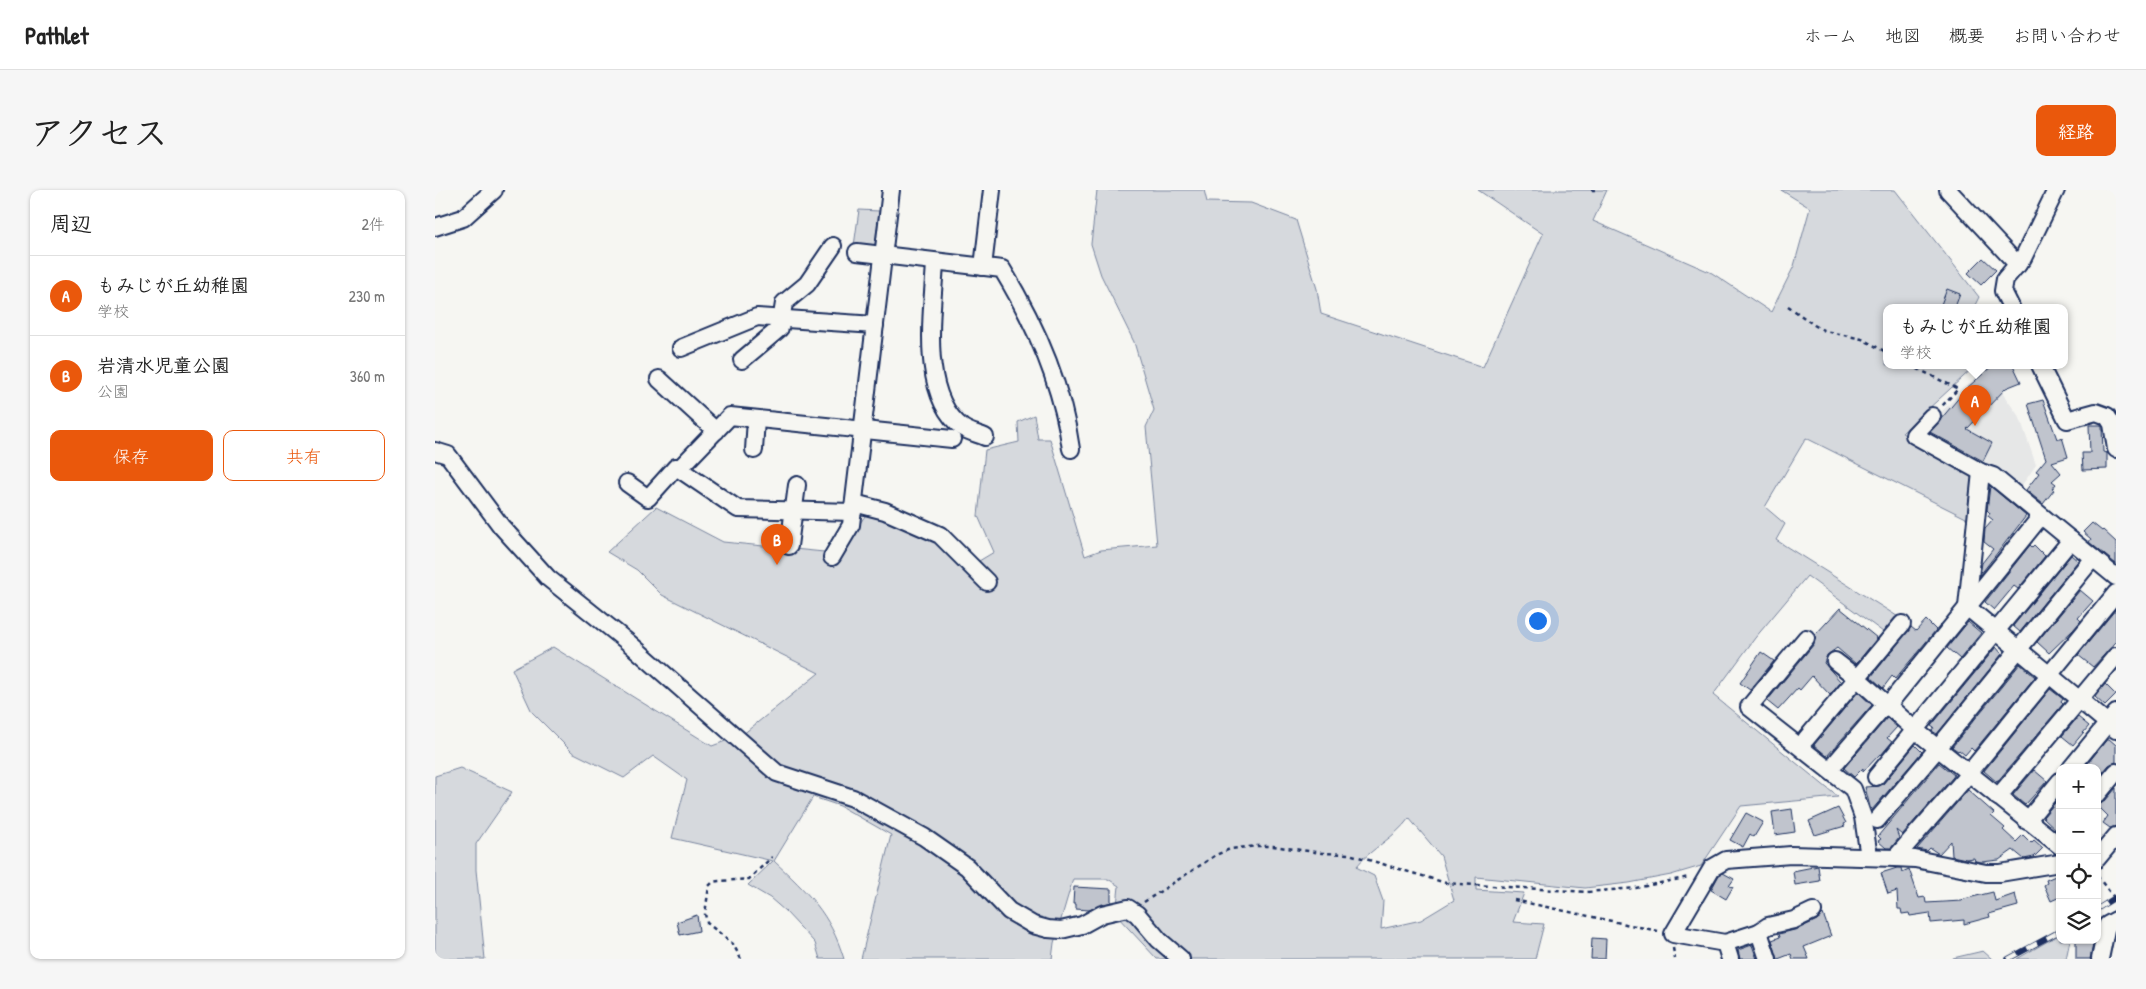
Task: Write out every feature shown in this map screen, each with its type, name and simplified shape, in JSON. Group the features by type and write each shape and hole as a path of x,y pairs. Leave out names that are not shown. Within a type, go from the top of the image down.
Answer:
{"street":[{"path":"435,227 463,218 494,190"},
{"path":"832,556 851,524 891,190"},
{"path":"983,267 992,190"},
{"path":"1948,190 2018,265"},
{"path":"2010,304 2003,291 2005,279 2023,258 2056,190"},
{"path":"743,360 780,328 784,303 807,284 833,246"},
{"path":"857,252 1002,269 1025,308 1043,347 1067,420 1071,449"},
{"path":"935,262 930,354 940,398 954,418 964,428 985,437"},
{"path":"681,348 757,317 875,325"},
{"path":"2042,369 2067,420 2096,412 2107,416 2112,424 2116,448"},
{"path":"659,379 716,431"},
{"path":"679,469 730,416 952,439"},
{"path":"1932,416 1913,435 1981,472 1993,476 2116,577"},
{"path":"753,450 757,419"},
{"path":"435,451 448,455 501,526 548,578 629,643 777,773 853,798 924,837 967,867 1009,911 1033,925 1061,930 1082,925 1102,914 1128,908 1159,940 1181,959"},
{"path":"627,483 648,498 676,467 738,510 794,511 853,508 885,511 940,535 987,582"},
{"path":"1967,607 1981,472"},
{"path":"789,546 797,485"},
{"path":"1837,761 1886,705 2041,516"},
{"path":"1876,777 2071,540"},
{"path":"1877,820 2093,558"},
{"path":"1895,858 1969,772 2116,593"},
{"path":"1967,607 2079,700 2113,722 2075,764"},
{"path":"1806,739 1902,624"},
{"path":"1807,639 1749,707 1853,789 1863,817 1869,857"},
{"path":"1998,796 2116,656"},
{"path":"1835,661 1915,730 2027,821 2056,842"},
{"path":"2101,790 2116,772"},
{"path":"2027,821 2056,786"},
{"path":"2101,854 2116,836"},
{"path":"1813,911 1794,920 1768,926 1759,932 1725,943 1673,934 1711,868 1726,860 1791,855 1915,859 1986,873 2000,873 2056,864"},
{"path":"2100,959 2107,925 2116,920"},
{"path":"1759,932 1768,959"},
{"path":"1725,943 1730,959"}],"path":[{"path":"1788,306 1825,331 1862,339 1883,350"},
{"path":"1918,369 1958,389 1932,416"},
{"path":"1132,910 1216,855 1230,849 1257,846 1349,854 1446,883 1587,892 1636,888 1687,878 1711,868"},
{"path":"741,959 733,944 707,923 705,914 709,886 713,882 749,879 772,857"},
{"path":"2101,881 2116,900"},
{"path":"1514,900 1673,934"}],"shaded area":[{"path":"1097,190 1204,190 1207,202 1251,203 1296,220 1317,289 1321,314 1483,367 1543,234 1478,190 1607,190 1593,221 1712,273 1771,312 1794,266 1810,208 1781,190 1895,190 1979,297 1976,304 1883,304 1883,369 1972,369 1902,433 1965,469 1975,481 1968,519 1806,438 1765,507 1785,524 1776,540 1900,618 1883,632 1807,576 1755,638 1713,695 1838,797 1741,806 1701,866 1671,875 1629,883 1585,888 1476,877 1476,890 1524,893 1513,922 1544,924 1535,959 1157,959 1116,915 1119,886 1108,879 1073,879 1054,943 1052,959 861,959 891,835 840,806 813,797 774,861 797,883 825,916 844,959 820,959 815,943 785,911 770,898 748,885 773,861 672,838 687,780 653,756 624,778 572,752 532,712 512,669 553,647 712,746 742,735 819,673 662,595 637,570 607,552 656,507 723,542 824,552 834,562 867,513 895,521 939,542 983,589 993,576 979,561 994,552 978,516 985,450 1019,442 1018,422 1034,415 1038,439 1050,439 1085,556 1101,550 1157,545 1146,427 1154,410 1134,342 1101,275 1091,244","holes":["1409,818 1441,856 1454,900 1421,920 1381,929 1383,901 1374,876 1356,867"]},
{"path":"859,210 879,211 875,244 872,247 854,246"},
{"path":"1983,369 1989,369 1996,375 2003,394 2020,418 2036,465 2018,491 1920,434"},
{"path":"460,768 512,792 476,844 476,870 485,959 435,959 435,776"},
{"path":"2056,936 2056,944 2069,944 2066,959 2017,959"},
{"path":"1983,951 1992,959 1953,959 1953,958"}],"building":[{"path":"1983,258 1996,270 1981,285 1968,273"},
{"path":"1947,289 1960,294 1956,304 1941,304"},
{"path":"1988,369 2015,369 2021,382 2006,388 1967,429 1992,443 1983,461 1930,432 1967,388"},
{"path":"2043,400 2057,439 2062,437 2068,457 2052,462 2061,473 2052,481 2056,484 2052,489 2054,490 2043,504 2026,490 2039,473 2036,471 2046,459 2028,404"},
{"path":"2089,425 2101,425 2102,427 2103,452 2107,453 2107,469 2083,470 2082,453 2090,453"},
{"path":"1990,486 2026,516 1980,575 1982,563 1993,549 1984,542 1985,529 1993,520 1988,516 1990,513 1987,510"},
{"path":"2092,523 2116,542 2116,564 2089,542 2091,539 2083,532"},
{"path":"2030,545 2032,547 2034,545 2045,556 2018,589 2014,586 1994,610 1985,602"},
{"path":"2071,555 2078,561 2020,632 2013,626"},
{"path":"2080,590 2093,601 2078,618 2081,621 2049,653 2037,642"},
{"path":"1840,608 1877,638 1856,664 1837,648 1827,655 1824,663 1841,682 1830,695 1812,676 1778,710 1767,701 1814,644 1815,635"},
{"path":"2116,609 2116,642 2093,667 2078,655"},
{"path":"1926,620 1936,630 1895,679 1892,676 1883,688 1871,677 1911,627 1916,631"},
{"path":"1968,622 1981,633 1960,659 1947,648"},
{"path":"1996,647 2002,654 1937,734 1932,731 1934,728 1931,726"},
{"path":"1761,652 1774,661 1750,690 1740,683"},
{"path":"2020,664 2035,677 1974,751 1971,748 1965,755 1952,747"},
{"path":"2105,684 2116,695 2105,706 2095,697"},
{"path":"2050,689 2063,699 2061,702 2063,704 1997,782 1984,771"},
{"path":"1858,692 1872,705 1827,756 1814,745"},
{"path":"2078,717 2089,726 2073,745 2062,736"},
{"path":"1887,718 1897,727 1887,738 1892,742 1863,772 1863,768 1854,777 1844,768"},
{"path":"2108,738 2116,745 2116,762 2109,765 2101,774 2101,764 2087,764"},
{"path":"1915,745 1922,752 1871,811 1865,787 1883,784"},
{"path":"1939,763 1954,775 1953,777 1902,835 1896,830 1899,838 1891,848 1886,848 1878,841 1881,839 1878,836"},
{"path":"2034,770 2047,781 2025,805 2013,795"},
{"path":"2116,788 2116,826 2110,828 2103,823 2108,816 2101,809 2101,803"},
{"path":"1968,790 1994,813 1991,816 2005,828 2003,830 2016,842 2023,835 2031,843 2034,840 2043,848 2034,857 2024,859 2013,850 1999,860 1982,862 1975,861 1974,858 1966,859 1952,856 1951,841 1939,854 1930,848 1927,851 1917,849"},
{"path":"2056,802 2056,829 2043,817"},
{"path":"1838,808 1846,823 1844,824 1845,826 1815,835 1809,821"},
{"path":"1792,809 1795,832 1775,835 1772,812"},
{"path":"1746,813 1763,822 1754,837 1750,834 1743,847 1730,840"},
{"path":"1818,866 1820,881 1795,885 1793,871"},
{"path":"1901,868 1902,872 1909,869 1919,898 1925,897 1926,903 1962,901 1993,892 1995,901 2015,894 2018,906 1989,914 1990,917 1964,924 1964,920 1931,923 1930,913 1910,916 1909,913 1902,914 1901,909 1898,909 1897,891 1888,894 1881,873"},
{"path":"1723,873 1734,879 1729,886 1733,887 1726,899 1711,890 1719,875"},
{"path":"2056,876 2056,899 2051,901 2044,885 2047,883 2046,880"},
{"path":"1074,887 1111,889 1111,902 1089,910 1076,909 1076,904 1073,904"},
{"path":"1823,914 1831,936 1804,947 1809,959 1793,959 1791,954 1778,959 1772,940 1780,937 1779,934 1798,929 1817,920"},
{"path":"697,915 699,931 680,935 677,922"},
{"path":"1592,938 1606,939 1605,959 1591,959"},
{"path":"2076,944 2093,944 2090,959 2076,959"},
{"path":"1752,945 1757,959 1740,959 1738,950"}],"railway":[{"path":"2101,906 2116,897"},
{"path":"2008,959 2056,933"}],"place":[{"name":"もみじが丘幼稚園","path":"1975,426"},
{"name":"岩清水児童公園","path":"777,565"}]}
